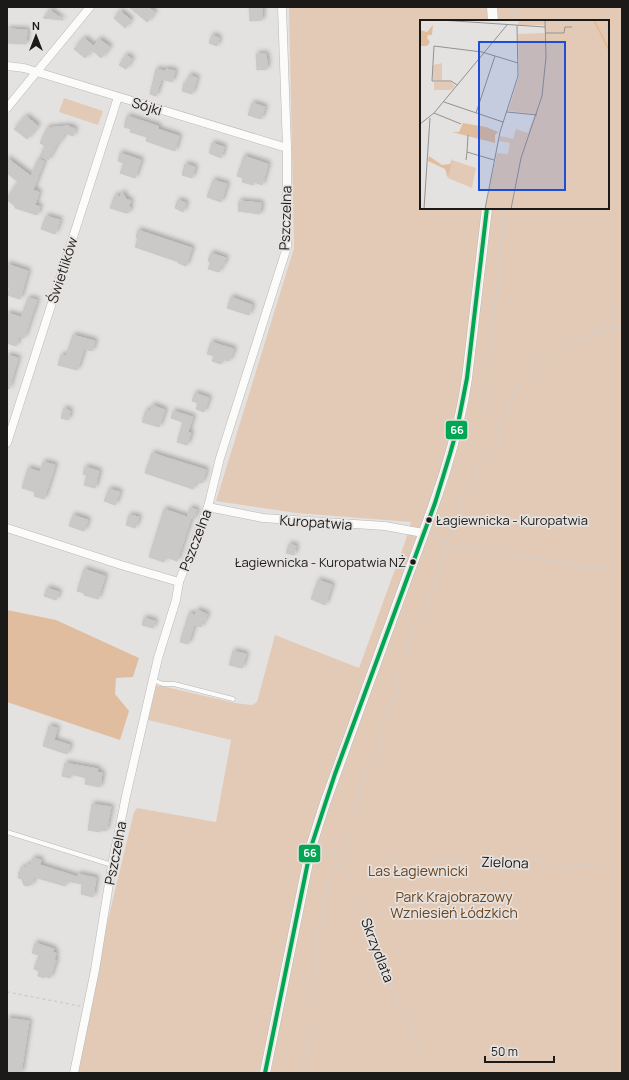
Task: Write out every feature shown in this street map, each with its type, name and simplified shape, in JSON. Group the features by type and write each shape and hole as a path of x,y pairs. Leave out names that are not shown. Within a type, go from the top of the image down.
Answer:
{"street":[{"path":"7,108 90,7"},
{"name":"Pszczelna","path":"74,1073 95,970 112,865 152,680 180,582 208,507 220,458 287,247 287,148 282,7"},
{"path":"492,7 493,20"},
{"name":"Sójki","path":"7,66 24,68 287,148"},
{"name":"Świetlików","path":"7,443 118,97"},
{"path":"265,1073 310,847 332,782 424,533 456,436 464,400 472,343 487,209"},
{"name":"Kuropatwia","path":"208,507 262,518 385,526 424,533"},
{"path":"7,528 121,565 180,582"}],"lane":[{"path":"152,680 163,684 174,684 233,699"},
{"path":"7,832 112,865"}],"path":[{"path":"512,7 512,20"},
{"path":"499,427 484,395 492,339 504,209"},
{"path":"594,332 622,302"},
{"path":"302,1073 313,1012 321,910 353,823 361,790 380,742 395,696 401,667 426,606 446,543 479,465 498,437 499,427 515,392 540,361 562,345 594,332 622,328"},
{"path":"424,533 446,543 622,574"},
{"path":"310,847 341,857"},
{"name":"Zielona","path":"341,857 622,866"},
{"name":"Skrzydlata","path":"341,857 426,1073"},
{"path":"7,992 88,1007"}],"green space":[{"name":"Las Łagiewnicki","path":"289,7 622,7 622,1073 75,1073 95,973 134,812 137,808 216,822 231,740 148,720 156,686 162,686 235,703 252,705 257,702 275,635 359,668 411,522 296,513 216,501 294,248"},
{"path":"64,98 103,111 98,125 59,112"}],"shaded area":[{"path":"7,610 56,620 139,658 133,677 116,678 115,694 129,711 120,740 7,702"}],"building":[{"path":"129,7 148,7 155,12 147,22"},
{"path":"249,7 262,7 262,20 250,21"},
{"path":"50,10 63,20 43,18"},
{"path":"120,11 131,20 125,28 114,18"},
{"path":"7,29 27,30 26,44 7,43"},
{"path":"212,35 219,38 217,46 209,43"},
{"path":"84,38 94,46 99,39 110,47 101,58 92,50 85,58 74,49"},
{"path":"256,54 266,54 267,69 257,70"},
{"path":"126,55 132,59 126,69 119,65"},
{"path":"156,69 175,71 172,82 161,79 156,96 150,94"},
{"path":"189,75 197,78 192,94 182,91 184,83 186,84"},
{"path":"252,103 265,107 261,119 248,115"},
{"path":"26,116 38,126 27,139 14,129"},
{"path":"127,116 158,126 158,129 179,136 175,151 146,141 147,137 130,132 131,129 124,127"},
{"path":"68,126 75,129 73,136 65,133 48,160 40,156 45,146 40,143 47,128"},
{"path":"212,143 224,147 221,158 209,153"},
{"path":"120,153 141,160 135,178 120,173 124,163 118,161"},
{"path":"244,156 268,164 262,185 254,182 253,185 242,182 243,178 237,176"},
{"path":"7,158 31,176 38,159 44,161 33,190 39,192 35,205 40,207 37,215 15,208 15,206 7,200 18,182 7,173"},
{"path":"185,164 195,167 192,178 182,175"},
{"path":"213,180 227,184 221,202 207,197"},
{"path":"122,192 126,199 131,201 129,205 129,212 126,213 110,208 115,195 120,197"},
{"path":"178,200 186,203 183,212 175,208"},
{"path":"239,201 261,203 260,214 238,211"},
{"path":"46,216 60,220 55,234 41,229"},
{"path":"138,230 192,248 186,266 178,263 179,262 135,247 138,238 136,237"},
{"path":"211,253 226,258 219,272 208,269 211,262 208,261"},
{"path":"7,264 28,271 20,299 7,295 10,287 7,287"},
{"path":"231,297 252,305 249,315 227,308"},
{"path":"28,298 37,300 24,338 19,337 16,346 7,343 7,313 21,317"},
{"path":"73,335 95,341 92,351 84,349 77,370 58,365 61,355 66,356"},
{"path":"211,342 234,349 229,361 222,359 221,364 212,361 214,356 207,354"},
{"path":"7,355 18,358 9,389 7,388"},
{"path":"195,393 209,398 204,412 196,409 198,403 192,401"},
{"path":"152,405 165,410 159,427 142,422 146,410 150,411"},
{"path":"64,408 70,411 68,420 61,418"},
{"path":"173,411 193,417 188,432 191,433 187,445 177,442 183,422 171,418"},
{"path":"152,453 206,470 202,483 195,482 193,489 145,473"},
{"path":"43,462 55,465 44,499 34,496 35,492 22,488 28,468 40,472"},
{"path":"85,467 99,471 95,488 84,485 87,475 83,474"},
{"path":"109,489 120,492 115,505 104,501"},
{"path":"190,508 197,510 194,519 191,518 177,561 166,557 164,562 149,557 164,509 187,517"},
{"path":"73,515 88,520 84,531 69,526"},
{"path":"129,515 139,517 135,528 126,525"},
{"path":"289,544 296,546 294,555 286,553"},
{"path":"84,569 105,576 98,599 84,595 84,593 77,591"},
{"path":"318,580 332,585 325,605 311,599"},
{"path":"47,588 59,592 56,600 44,596"},
{"path":"197,610 207,614 205,621 203,621 201,627 194,625 188,644 180,642 189,613 195,615"},
{"path":"144,618 155,621 153,628 142,625"},
{"path":"233,651 246,654 242,668 229,665"},
{"path":"49,726 57,728 54,740 70,745 67,754 43,746"},
{"path":"65,763 98,769 97,772 102,773 100,787 85,784 86,778 71,774 70,778 62,776"},
{"path":"92,804 111,807 106,831 100,830 100,832 88,830"},
{"path":"33,858 41,860 40,865 78,877 78,874 96,878 93,897 81,894 82,884 66,881 65,886 34,877 32,884 27,886 24,885 22,879 18,878 18,873 22,867 26,868 27,864 31,864"},
{"path":"35,943 54,949 53,952 56,953 54,960 56,960 50,978 38,976 39,971 34,969 39,955 32,953"},
{"path":"7,1018 29,1021 21,1073 7,1071"}],"transit line":[{"name":"66","path":"265,1073 311,847 335,774 435,503 457,429 467,378 487,209"}],"place":[{"name":"Łagiewnicka - Kuropatwia","path":"429,520"},
{"name":"Łagiewnicka - Kuropatwia NŻ","path":"413,562"}],"park label":[{"name":"Park Krajobrazowy Wzniesień Łódzkich","path":"454,904"}]}
